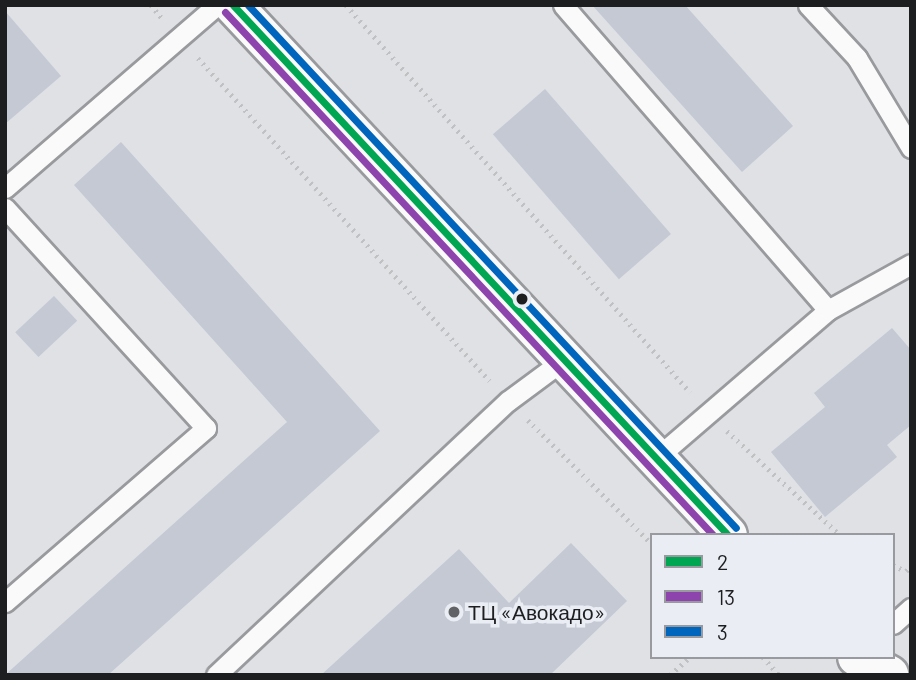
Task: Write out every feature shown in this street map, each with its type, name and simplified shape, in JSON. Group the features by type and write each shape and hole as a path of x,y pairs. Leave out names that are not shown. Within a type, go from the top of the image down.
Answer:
{"main road":[{"path":"233,5 726,533"},
{"path":"861,659 888,675"}],"lane":[{"path":"5,188 217,5"},
{"path":"562,5 828,310"},
{"path":"808,5 857,58 911,148"},
{"path":"5,602 206,428 9,220"},
{"path":"655,458 828,310 911,264"},
{"path":"216,675 509,401 562,360"},
{"path":"895,622 911,608"}],"path":[{"path":"151,5 509,401 650,542"},
{"path":"346,5 708,414 838,533"},
{"path":"895,566 906,571 911,566"},
{"path":"670,675 688,659"},
{"path":"765,659 779,675"}],"building":[{"path":"592,5 685,5 793,126 742,172"},
{"path":"5,11 61,76 5,124"},
{"path":"545,89 671,234 619,279 493,134"},
{"path":"121,142 380,431 108,675 5,675 287,422 74,185"},
{"path":"54,296 77,321 38,357 15,332"},
{"path":"892,328 911,350 911,425 887,445 897,457 825,517 771,452 825,407 814,393"},
{"name":"ТЦ «Авокадо»","path":"571,543 627,601 550,675 321,675 459,549 509,603"}],"transit line":[{"name":"2","path":"233,5 726,533"},
{"name":"3","path":"248,5 736,528"},
{"name":"13","path":"225,12 711,533"}],"place":[{"name":"ТЦ «Авокадо»","path":"454,612"}]}
